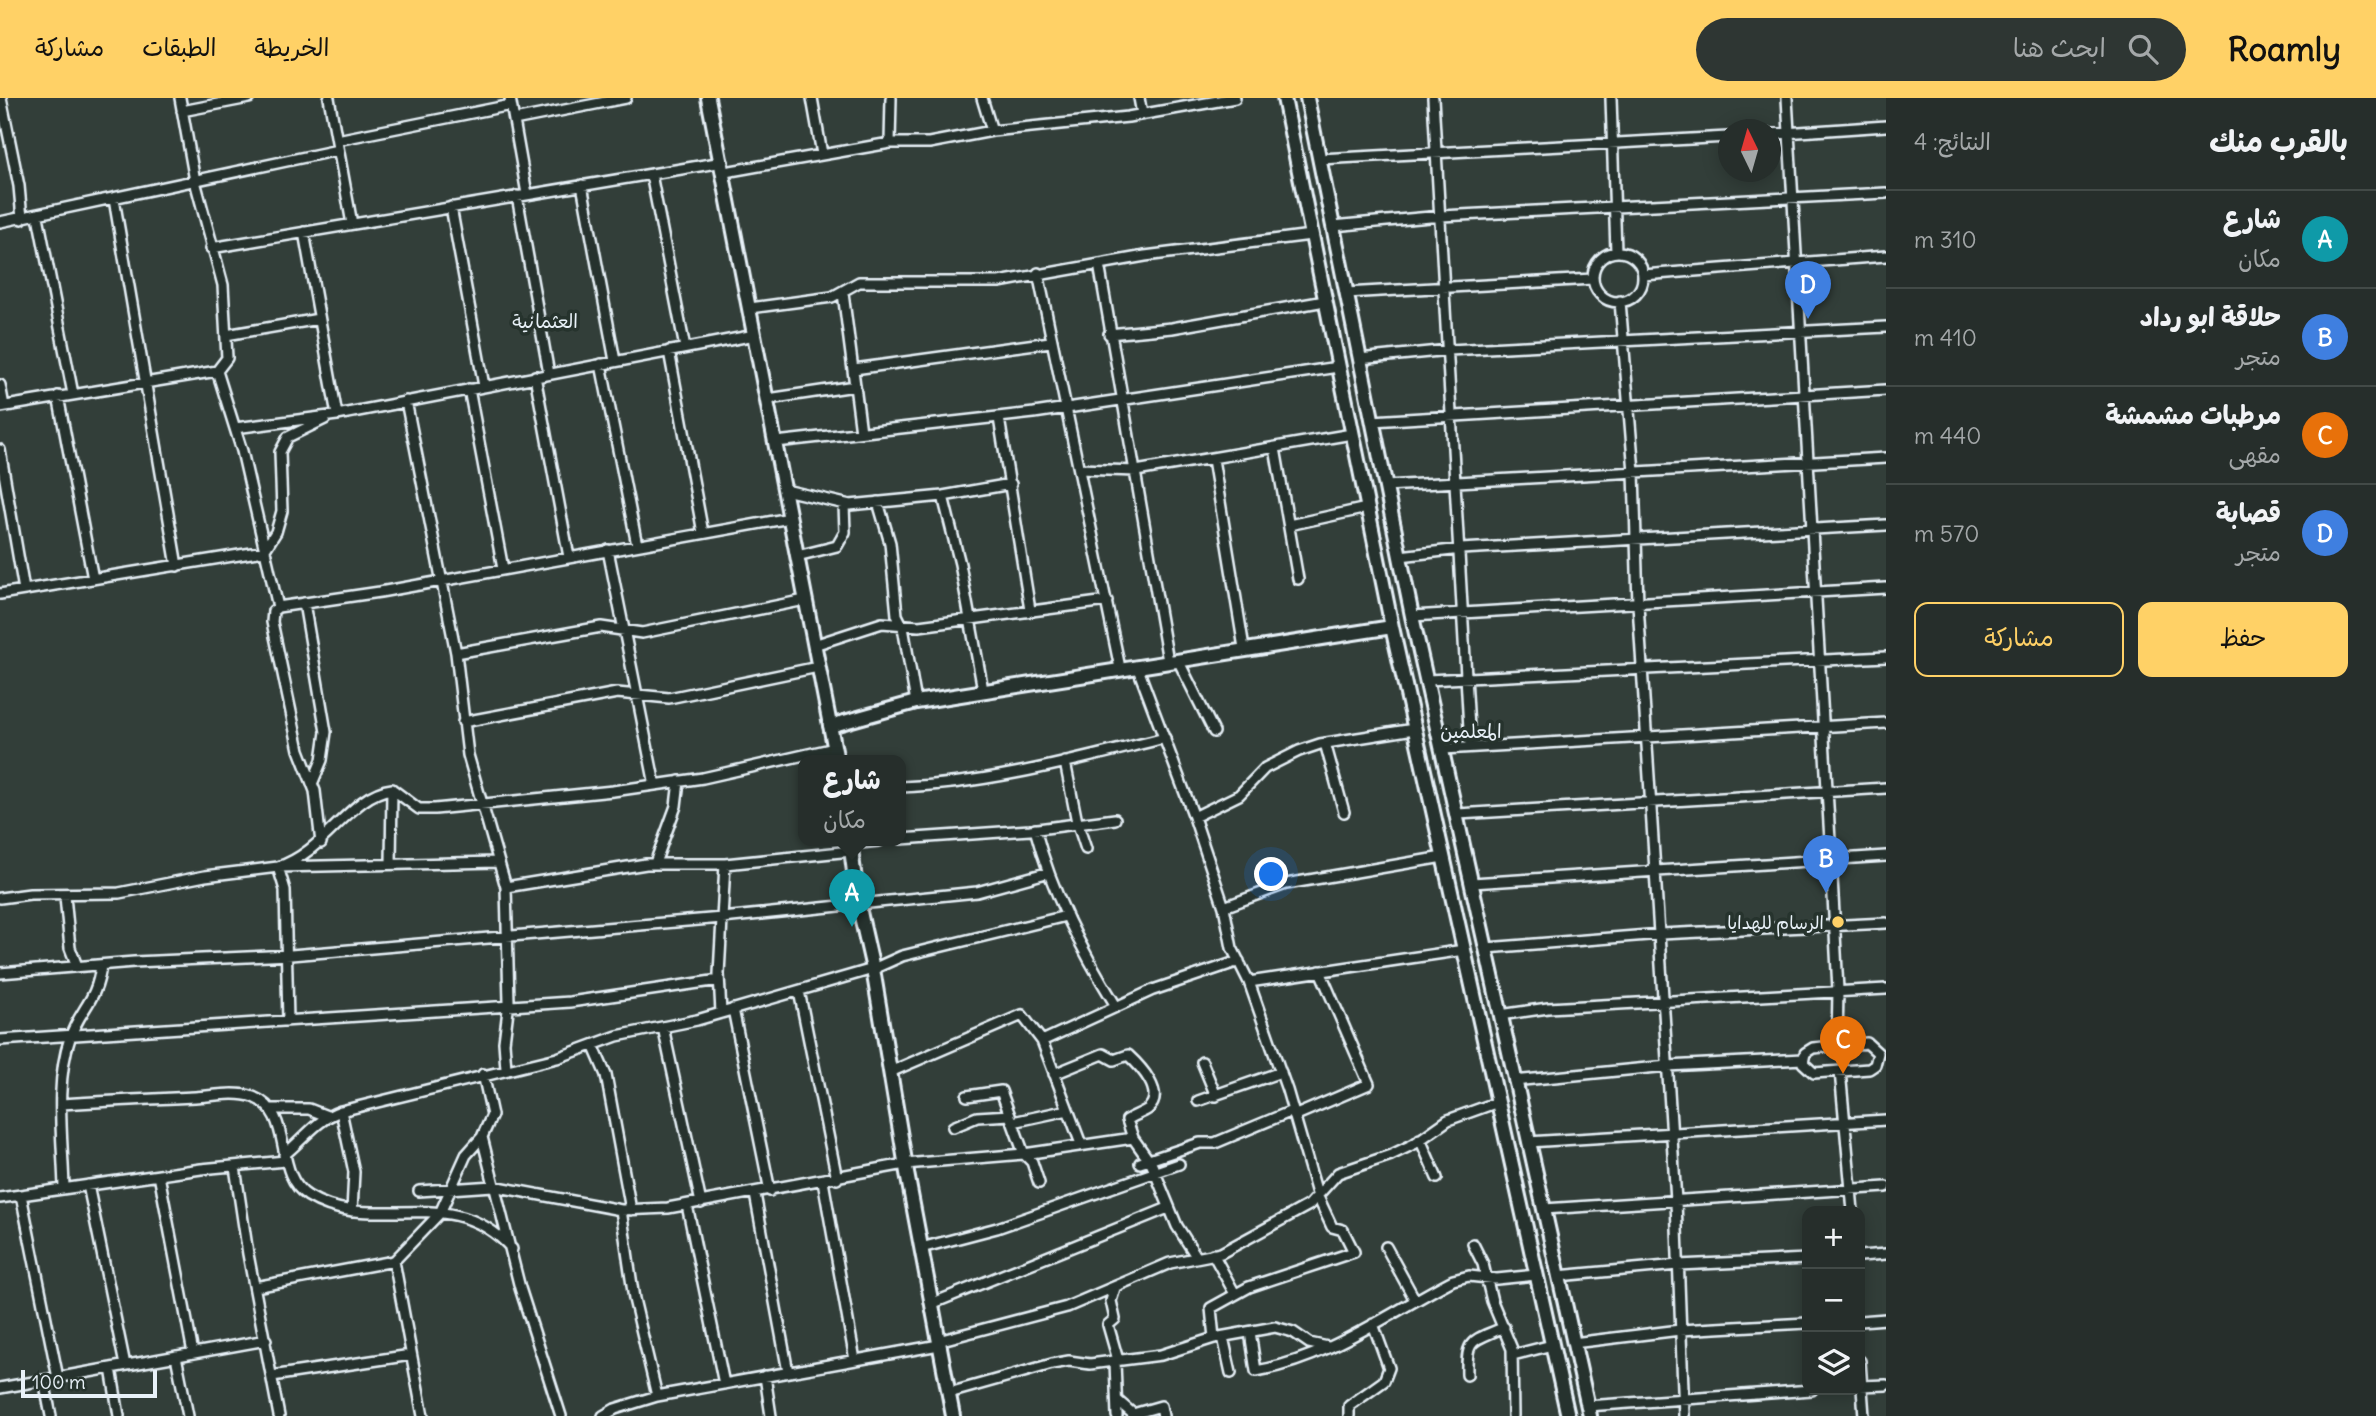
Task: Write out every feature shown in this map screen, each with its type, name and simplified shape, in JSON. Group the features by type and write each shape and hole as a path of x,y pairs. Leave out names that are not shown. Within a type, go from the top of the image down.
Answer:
{"street":[{"path":"1,98 19,186 22,219"},
{"path":"0,385 2,406 217,371 227,358 223,285 195,181 180,98"},
{"path":"181,111 249,98"},
{"path":"329,98 352,224"},
{"path":"514,120 626,98"},
{"path":"708,98 724,167 836,754"},
{"path":"812,98 822,154"},
{"path":"890,143 891,98"},
{"path":"982,98 992,131"},
{"path":"1139,98 1142,114"},
{"path":"211,248 651,174 724,167 890,143 929,143 992,131 1142,114 1235,98"},
{"path":"1284,98 1392,627 1568,1416"},
{"path":"1307,98 1399,556 1589,1411 1682,1399 1802,1391"},
{"path":"1433,98 1461,549 1470,746"},
{"path":"1611,98 1616,252"},
{"path":"1787,98 1838,990 1837,1046"},
{"path":"0,222 195,181 511,101 522,195 549,373"},
{"path":"1781,133 1886,127"},
{"path":"1320,159 1718,138"},
{"path":"651,174 685,348"},
{"path":"582,185 614,361"},
{"path":"1333,226 1441,216 1886,193"},
{"path":"114,199 177,566"},
{"path":"451,207 484,386"},
{"path":"38,216 74,394"},
{"path":"304,232 337,415"},
{"path":"750,308 843,293 859,282 999,282 1038,273 1311,235"},
{"path":"1616,252 1634,258 1643,275 1640,289 1620,301 1605,298 1593,279 1599,260 1616,252"},
{"path":"1643,275 1886,256"},
{"path":"1099,264 1109,334 1136,471 1143,527 1173,661 1213,732"},
{"path":"1038,273 1120,668"},
{"path":"1346,293 1445,285 1593,279"},
{"path":"843,293 861,432"},
{"path":"1109,334 1172,328 1325,301"},
{"path":"1620,301 1634,472 1637,604 1661,934 1676,1200 1684,1416"},
{"path":"226,335 319,319"},
{"path":"1359,359 1449,350 1886,327"},
{"path":"235,428 337,415 755,335"},
{"path":"854,369 1051,342"},
{"path":"669,351 703,533"},
{"path":"601,364 637,545"},
{"path":"776,442 999,418 1338,367"},
{"path":"217,371 235,428 278,607"},
{"path":"535,376 569,557"},
{"path":"768,399 855,387"},
{"path":"469,389 503,569"},
{"path":"1372,421 1453,414 1627,407 1886,390"},
{"path":"58,396 93,579"},
{"path":"406,401 439,580 456,653 463,722 475,787 483,803 506,887 506,1069"},
{"path":"0,594 264,551 276,532 282,511 280,452 288,438 337,415"},
{"path":"999,418 1012,484 1030,611"},
{"path":"1079,469 1136,471 1352,434"},
{"path":"1275,448 1298,579"},
{"path":"0,450 24,590"},
{"path":"1213,458 1244,648"},
{"path":"1385,486 1886,458"},
{"path":"1359,469 1380,465"},
{"path":"785,490 844,505 943,496 1012,484"},
{"path":"943,496 960,564 968,620 983,690"},
{"path":"878,502 890,544 897,615 903,627 916,702"},
{"path":"797,556 837,546 845,532 844,505"},
{"path":"1289,525 1367,508"},
{"path":"321,843 312,784 299,750 272,622 274,611 278,607 790,518"},
{"path":"1399,556 1461,549 1886,525"},
{"path":"608,550 655,785"},
{"path":"1412,616 1886,588"},
{"path":"456,653 601,627 642,633 806,600"},
{"path":"814,645 881,623 903,627 1107,601"},
{"path":"304,603 326,733 323,760 312,784"},
{"path":"830,726 916,702 983,690 1392,627"},
{"path":"1427,680 1886,657"},
{"path":"1137,666 1195,817 1224,907 1226,925 1281,1072 1318,1197 1332,1227 1343,1230 1353,1252 1235,1294 1211,1308 1218,1338 1231,1373"},
{"path":"463,722 617,693 669,698 818,667"},
{"path":"1443,749 1886,723"},
{"path":"1195,817 1239,795 1265,768 1279,759 1325,743 1414,729"},
{"path":"906,787 937,786 1065,762 1165,738"},
{"path":"1325,743 1344,812"},
{"path":"278,867 297,861 321,843 375,792 392,789 419,809 655,785 798,761"},
{"path":"1065,762 1077,822 1087,849"},
{"path":"655,863 676,806 679,781"},
{"path":"1458,814 1886,788"},
{"path":"390,864 392,789"},
{"path":"906,839 1035,829 1115,819"},
{"path":"1035,829 1046,873 1076,941 1116,1006"},
{"path":"506,887 590,871 655,863 725,864 844,846"},
{"path":"851,846 858,902 873,969 905,1164 953,1416"},
{"path":"1472,883 1886,856"},
{"path":"1224,907 1286,884 1443,857"},
{"path":"0,898 30,894 119,893 205,876 278,867 497,862"},
{"path":"721,1013 719,980 725,864"},
{"path":"278,867 285,890 288,1021"},
{"path":"0,973 77,966 286,955 722,918 858,902 977,892 1046,873"},
{"path":"65,895 70,948 77,966"},
{"path":"0,1198 284,1158 327,1116 341,1111 557,1058 617,1036 721,1013 799,991 873,969 902,956 1066,916"},
{"path":"1486,948 1661,934 1886,923"},
{"path":"1249,982 1464,950"},
{"path":"1042,1041 1116,1006 1238,961"},
{"path":"64,1189 62,1080 70,1036 94,997 101,965"},
{"path":"1144,1161 1200,1143 1214,1143 1369,1084 1320,971"},
{"path":"0,1040 570,1002 719,980"},
{"path":"1500,1014 1838,990 1886,989"},
{"path":"799,991 837,1179"},
{"path":"733,1009 770,1191"},
{"path":"890,1072 1022,1015 1042,1041 1082,1144"},
{"path":"663,1027 701,1203"},
{"path":"1867,1043 1882,1053 1872,1067 1840,1071 1810,1072 1803,1059 1810,1049 1867,1043"},
{"path":"593,1045 606,1075 626,1210 634,1299 657,1396"},
{"path":"1486,1050 1506,1046"},
{"path":"1054,1074 1103,1054 1114,1060 1128,1055 1147,1073 1154,1097 1150,1107 1127,1120 1144,1161 1156,1174 1168,1208 1196,1256"},
{"path":"1514,1081 1668,1066 1803,1059"},
{"path":"1202,1062 1216,1096"},
{"path":"1840,1071 1842,1123 1853,1206"},
{"path":"1198,1101 1281,1072"},
{"path":"255,1287 394,1261 440,1213 466,1156 482,1137 492,1115 483,1074"},
{"path":"967,1096 1001,1091 1024,1154 1032,1162 1039,1183"},
{"path":"62,1104 245,1095 255,1098 270,1109 280,1132 284,1158 306,1195 352,1211 440,1213 479,1220 497,1232 512,1249"},
{"path":"603,1416 615,1409 657,1396 938,1343 1054,1311 1170,1263 1221,1253 1318,1197 1338,1173 1391,1155 1448,1120 1498,1102"},
{"path":"270,1109 309,1109 327,1116"},
{"path":"953,1127 977,1117 1012,1118 1068,1110"},
{"path":"341,1111 354,1172 352,1211"},
{"path":"1528,1142 1886,1120"},
{"path":"482,1137 543,1367 561,1416"},
{"path":"419,1191 493,1186 626,1210 701,1203 905,1164 1024,1154 1133,1138"},
{"path":"1420,1139 1437,1178"},
{"path":"921,1248 997,1228 1179,1164"},
{"path":"235,1167 279,1416"},
{"path":"159,1175 193,1353"},
{"path":"823,1181 855,1360"},
{"path":"88,1185 125,1365"},
{"path":"1544,1209 1886,1187"},
{"path":"755,1194 788,1372"},
{"path":"22,1195 58,1378"},
{"path":"687,1205 724,1384"},
{"path":"931,1304 1168,1208"},
{"path":"1473,1244 1513,1355 1513,1416"},
{"path":"1386,1247 1415,1300"},
{"path":"1213,1254 1235,1294"},
{"path":"1865,1256 1886,1254"},
{"path":"1558,1276 1678,1265 1802,1259"},
{"path":"394,1261 423,1416"},
{"path":"1250,1332 1256,1371 1280,1367 1328,1347 1453,1280 1469,1276 1487,1279 1536,1275"},
{"path":"1115,1288 1111,1301 1115,1319 1108,1325 1116,1361 1117,1416"},
{"path":"1865,1321 1886,1320"},
{"path":"1573,1343 1679,1330 1802,1323"},
{"path":"1349,1416 1349,1406 1384,1381 1390,1368 1373,1324"},
{"path":"949,1393 1069,1360 1090,1364 1161,1355 1218,1338 1275,1327 1293,1332 1309,1343 1328,1347"},
{"path":"1467,1375 1466,1352 1470,1343 1504,1327"},
{"path":"0,1388 266,1340"},
{"path":"1513,1355 1552,1345"},
{"path":"272,1376 411,1355"},
{"path":"176,1356 188,1416"},
{"path":"111,1368 120,1416"},
{"path":"765,1376 771,1416"},
{"path":"44,1380 51,1416"},
{"path":"1865,1386 1886,1385"},
{"path":"1862,1395 1864,1416"},
{"path":"1118,1401 1133,1414 1161,1406 1163,1416"}],"place":[{"name":"قصابة","path":"1808,319"},
{"name":"حلاقة ابو رداد","path":"1826,893"},
{"name":"الرسام للهدايا","path":"1838,922"},
{"name":"شارع","path":"852,927"},
{"name":"مرطبات مشمشة","path":"1843,1074"}],"district":[{"name":"العثمانية","path":"545,321"},
{"name":"المعلمين","path":"1471,731"}]}
